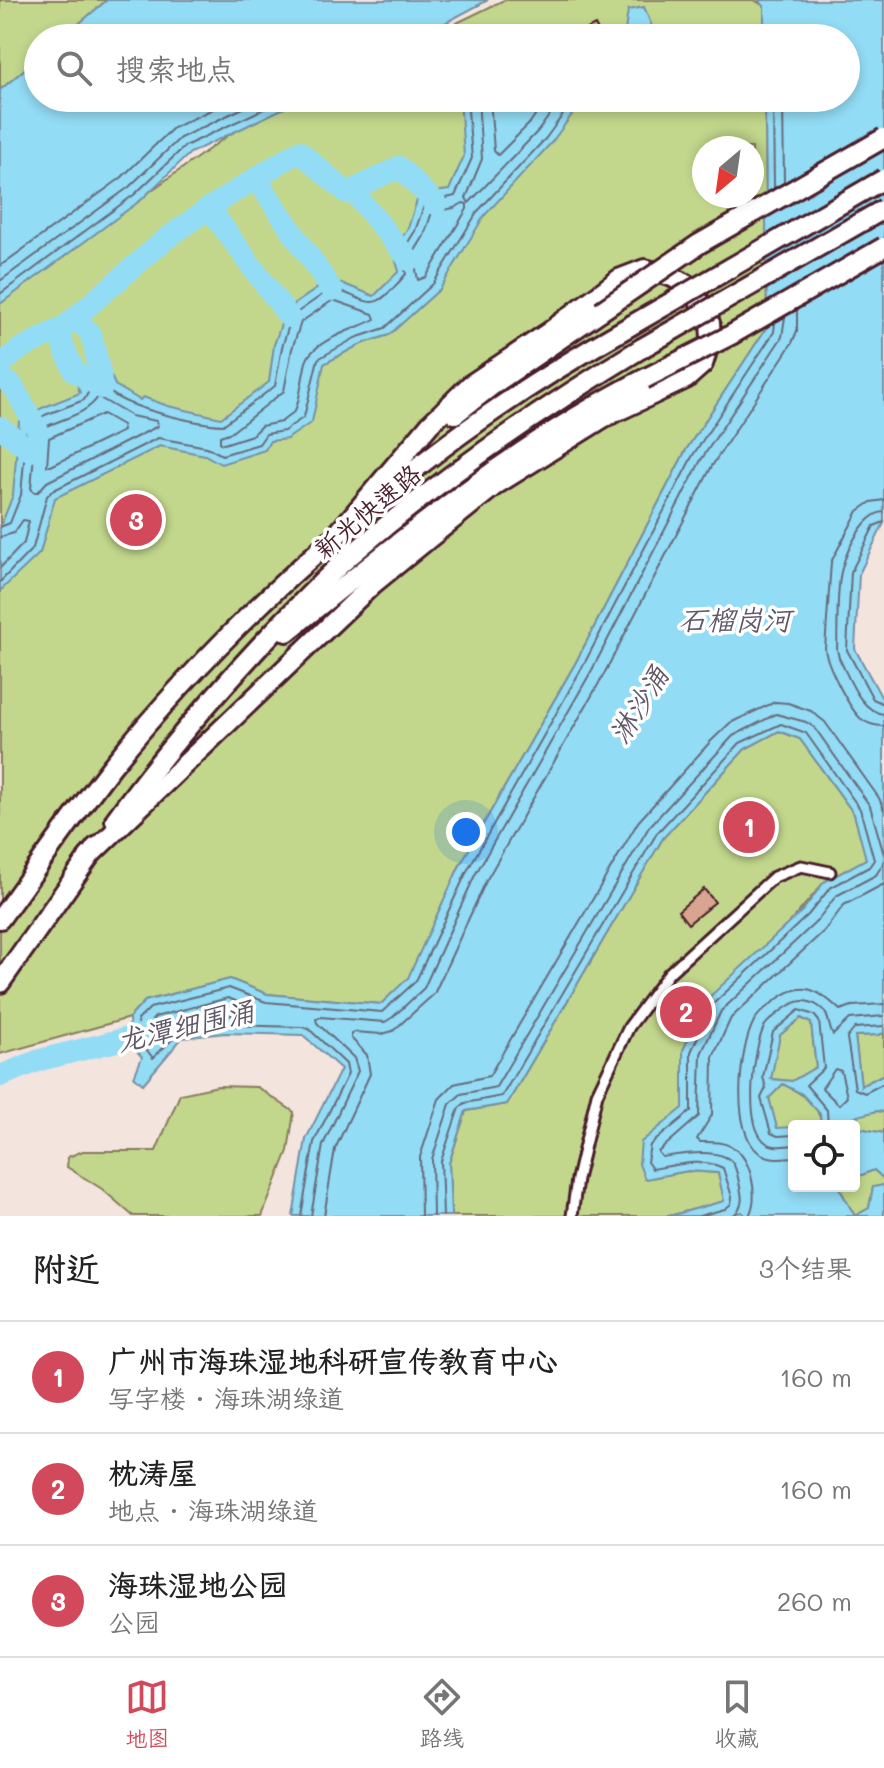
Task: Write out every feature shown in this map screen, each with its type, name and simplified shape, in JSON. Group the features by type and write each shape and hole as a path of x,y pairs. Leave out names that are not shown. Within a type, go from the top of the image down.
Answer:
{"highway":[{"path":"338,533 421,446 467,404 699,244 884,138"},
{"name":"新光快速路","path":"0,919 74,817 147,726 235,630 338,533 425,461 574,359 884,179"},
{"name":"新光快速路","path":"0,983 143,781 232,676 347,558 430,490 520,424 642,348 884,209"},
{"path":"232,676 480,479 561,425 731,335 884,247"},
{"path":"88,857 373,584 442,527 510,476 603,418 686,379 703,364 711,333 710,323 700,302 686,284 645,269 619,279 549,332 470,385 430,424 338,533"}],"street":[{"path":"572,1216 577,1179 597,1094 629,1027 669,973 774,877 801,866 830,872"}],"green space":[{"path":"0,0 107,0 79,24 24,24 24,70 0,90"},
{"path":"504,0 754,0 764,6 764,24 455,24"},
{"path":"275,112 765,112 767,327 686,450 576,662 459,867 409,978 381,1004 267,994 230,979 145,1001 129,1018 0,1054 0,299 230,134"},
{"path":"779,731 800,739 854,814 867,859 824,882 683,1050 683,1108 645,1179 688,1171 718,1173 725,1201 669,1216 451,1216 449,1163 466,1111 507,1104 663,838 745,749"},
{"path":"801,1018 811,1023 816,1067 792,1081 770,1079 780,1035"},
{"path":"884,1033 884,1074 861,1086 855,1036"},
{"path":"783,1084 813,1104 820,1120 788,1120 788,1128 777,1129 769,1098"},
{"path":"218,1086 257,1087 294,1112 288,1151 262,1216 133,1216 102,1189 67,1167 68,1157 83,1151 156,1151 180,1094"},
{"path":"884,1112 884,1133 860,1128 860,1120 855,1120 854,1116"},
{"path":"874,1170 884,1179 884,1185 873,1187 869,1208 855,1216 841,1192 860,1192 860,1176"}],"water":[{"path":"107,0 488,0 443,24 79,24"},
{"name":"石榴岗河","path":"758,0 884,0 884,523 859,574 855,649 884,702 884,1033 855,1036 861,1086 884,1074 884,1112 854,1117 855,1120 821,1120 820,1114 802,1094 783,1084 769,1098 777,1128 788,1127 788,1192 841,1192 855,1216 746,1216 742,1212 729,1216 669,1216 724,1201 718,1173 688,1171 645,1179 639,1164 641,1142 683,1108 683,1050 706,1000 803,910 824,882 866,859 854,814 800,739 779,731 745,749 663,838 507,1104 466,1111 449,1163 451,1216 293,1216 306,1139 341,1069 303,1035 225,1033 182,1038 143,1084 134,1077 142,1057 130,1043 129,1018 145,1001 230,979 267,994 381,1004 408,978 459,867 576,662 686,450 767,327 765,112 860,112 860,24 764,24 764,6","holes":["801,1018 811,1023 816,1067 792,1081 771,1079 780,1035"]},
{"path":"644,7 651,24 626,24 628,10"},
{"path":"24,70 24,112 276,112 190,153 141,200 0,304 0,90"},
{"path":"461,112 574,112 552,142 484,216 440,289 389,335 359,345 324,364 312,422 287,439 270,441 265,450 221,464 205,455 160,446 55,498 40,553 0,591 0,528 13,495 19,421 80,393 75,378 103,357 115,385 140,400 143,397 221,418 269,382 274,345 286,310 331,279 374,296 399,271 393,252 408,228 419,194 449,190 464,156"},
{"name":"石榴岗河","path":"860,1128 884,1133 884,1179 874,1170 860,1176"},
{"path":"884,1185 884,1216 855,1216 869,1208 873,1187"}],"building":[{"path":"704,889 715,902 688,924 678,911"}],"waterway":[{"path":"0,365 20,349 64,327 167,238 299,151 347,193 399,167 436,204"},
{"path":"256,178 332,290"},
{"path":"352,190 409,260"},
{"path":"209,208 289,317"},
{"path":"75,318 91,334 101,376"},
{"path":"57,331 74,371 102,388"},
{"path":"0,376 13,386 38,431"},
{"path":"0,427 31,451"},
{"name":"龙潭细围涌","path":"0,1076 40,1060 160,1030"}],"place":[{"name":"海珠湿地公园","path":"136,520"},
{"name":"广州市海珠湿地科研宣传教育中心","path":"749,827"},
{"name":"枕涛屋","path":"686,1012"}],"water label":[{"name":"淋沙涌","path":"638,704"}]}
